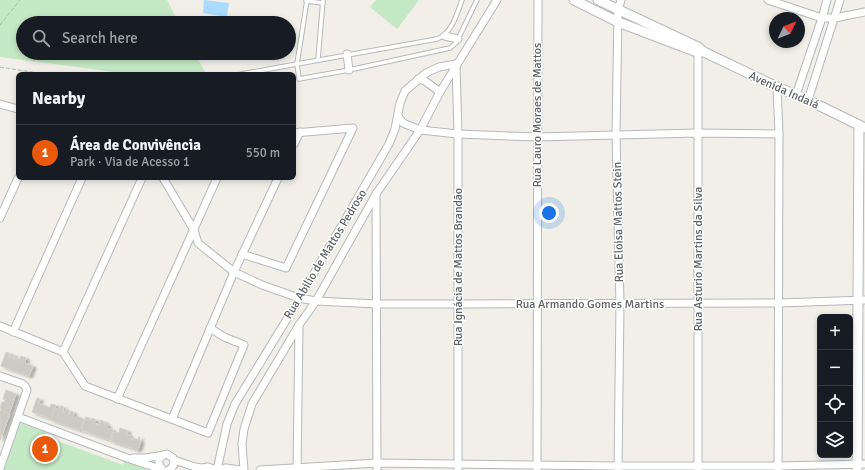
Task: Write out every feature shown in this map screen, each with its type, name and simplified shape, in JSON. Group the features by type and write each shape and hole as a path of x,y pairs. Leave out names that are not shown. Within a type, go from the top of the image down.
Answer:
{"street":[{"name":"Rua Abilio de Mattos Pedroso","path":"244,470 242,444 247,417 252,404 299,325 316,301 376,194 420,130 456,64 497,0"},
{"name":"Rua Lauro Moraes de Mattos","path":"537,468 538,0"},
{"name":"Avenida Indaiá","path":"574,0 618,22 700,51"},
{"name":"Avenida Indaiá","path":"598,0 700,51 863,126"},
{"name":"Rua Eloisa Mattos Stein","path":"618,468 620,303 616,135 618,10 621,0"},
{"path":"768,0 822,18 835,18 865,12"},
{"path":"796,95 827,0"},
{"path":"808,100 840,0"},
{"path":"445,36 458,39"},
{"name":"Rua Asturio Martins da Silva","path":"698,468 697,133 700,51"},
{"path":"347,54 350,70"},
{"name":"Rua Abilio de Mattos Pedroso","path":"217,470 227,424 235,404 389,144 405,90 426,73 439,67 456,64"},
{"name":"Rua Ignácia de Mattos Brandão","path":"456,64 458,134 458,467"},
{"path":"418,79 425,81 440,92"},
{"path":"777,87 779,134 778,468"},
{"path":"0,104 16,108"},
{"path":"398,116 403,123 420,130 458,134 537,136 697,133 779,134"},
{"path":"260,470 377,467 778,468 860,466 863,126"},
{"path":"242,254 286,268 353,128 297,132"},
{"path":"0,218 17,180"},
{"path":"13,332 81,180"},
{"path":"63,352 141,180"},
{"name":"Rua Armando Gomes Martins","path":"164,180 194,230 198,243 233,273 298,299 377,304 698,303 862,300"},
{"path":"117,398 216,180"},
{"path":"172,419 233,273 277,180"},
{"path":"376,194 377,467"},
{"path":"296,469 299,325"},
{"path":"0,326 63,352 85,386 208,432 244,346 224,337 210,328"},
{"path":"0,376 25,386 27,390 0,468"},
{"path":"18,417 163,470"},
{"path":"127,458 146,458 165,455 171,456 174,460 201,469 208,467 217,470 226,468 240,470"},
{"path":"163,470 160,468 158,462 160,457 165,455"},
{"path":"169,470 174,465 174,460"}],"lane":[{"path":"299,79 297,64 306,0 323,2 318,59"},
{"path":"252,72 318,59 437,39 445,36 453,22 462,0"},
{"path":"296,80 350,70 450,48 456,43 477,0"}],"path":[{"path":"0,25 20,0"},
{"path":"0,67 31,72"}],"green space":[{"path":"0,0 167,0 175,16 16,16 16,59 0,57"},
{"path":"376,0 419,0 397,29 370,7"},
{"path":"23,60 199,60 205,72 115,72"},
{"path":"20,423 47,432 47,437 123,465 125,461 148,470 3,470"}],"water":[{"path":"204,0 229,3 227,16 203,13"}],"building":[{"path":"6,352 9,353 8,356 10,358 11,354 14,355 14,361 16,356 18,357 17,360 19,361 21,356 26,358 25,363 33,366 29,376 1,366"},
{"path":"6,390 16,394 9,414 1,411 2,409 0,408 2,402 5,402 3,399"},
{"path":"37,398 40,399 38,403 50,408 51,404 56,405 51,419 32,412"},
{"path":"61,406 64,407 62,412 65,412 66,409 69,411 68,414 70,414 70,411 73,412 73,417 75,418 76,416 84,419 80,430 51,420 55,408 59,410"},
{"path":"0,410 10,414 0,440"},
{"path":"86,417 90,418 92,421 93,418 96,420 94,423 99,425 101,420 105,422 104,427 106,424 108,425 107,428 113,430 110,440 81,430"},
{"path":"120,428 128,431 126,434 130,435 129,437 132,438 131,440 133,441 133,438 138,440 140,437 139,441 141,441 138,450 111,441 113,433 119,433"}],"place":[{"name":"Área de Convivência","path":"45,449"}]}
